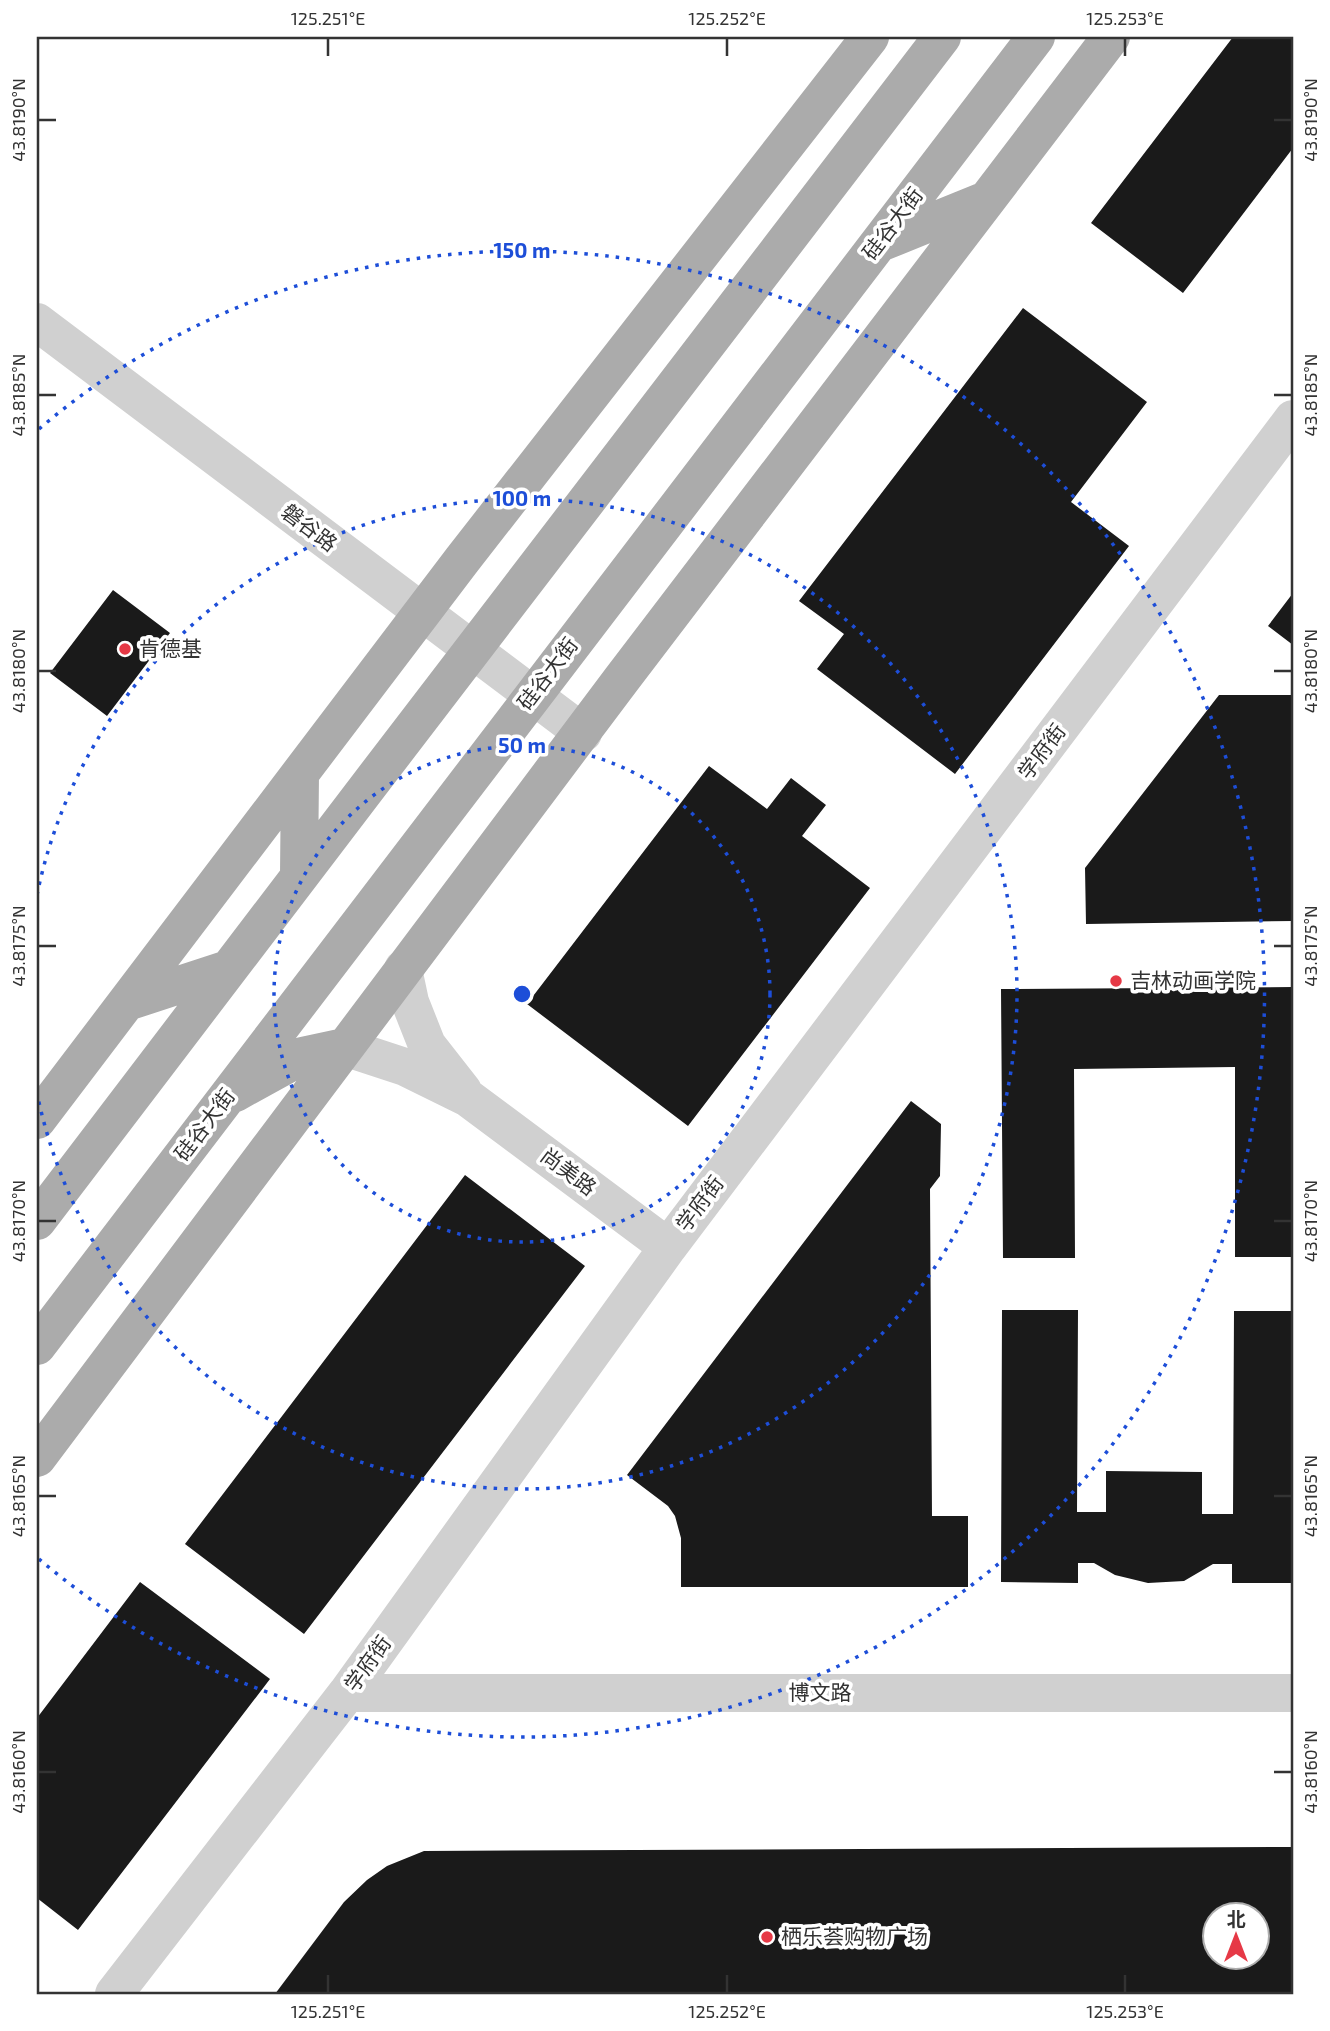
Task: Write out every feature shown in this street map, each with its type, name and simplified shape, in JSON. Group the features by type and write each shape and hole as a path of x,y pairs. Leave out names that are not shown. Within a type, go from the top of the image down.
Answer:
{"main road":[{"path":"37,1120 422,614 870,37"},
{"path":"37,1221 299,874 942,37"},
{"name":"硅谷大街","path":"37,1346 531,695 1036,37"},
{"path":"37,1458 344,1047 1111,37"},
{"path":"878,243 987,199"},
{"path":"299,874 300,774"},
{"path":"127,1002 228,969"},
{"path":"224,1099 302,1056 344,1047"}],"street":[{"name":"磐谷路","path":"37,322 583,733"},
{"name":"学府街","path":"114,1994 347,1693 668,1247 1293,419"},
{"path":"403,970 410,1002 427,1045 468,1098"},
{"path":"344,1047 405,1067 468,1098"},
{"name":"尚美路","path":"468,1098 668,1247"},
{"name":"博文路","path":"347,1693 1293,1693"}],"building":[{"path":"1233,37 1293,37 1293,148 1183,293 1091,223"},
{"path":"1023,308 1147,402 1071,502 1129,546 955,774 817,669 844,634 799,601"},
{"path":"113,590 170,633 107,716 50,673"},
{"path":"1293,593 1293,645 1268,626"},
{"path":"1219,695 1293,695 1293,921 1086,924 1085,868"},
{"path":"709,766 767,809 791,778 826,805 802,836 870,888 688,1126 527,1004"},
{"path":"1293,987 1293,1257 1235,1257 1235,1067 1074,1069 1075,1258 1003,1258 1001,989"},
{"path":"911,1101 941,1124 940,1176 930,1189 932,1516 968,1516 968,1587 681,1587 681,1538 675,1516 668,1506 627,1475"},
{"path":"465,1175 585,1266 304,1634 185,1544"},
{"path":"1002,1310 1078,1310 1077,1512 1106,1512 1106,1471 1202,1472 1202,1514 1233,1514 1234,1311 1293,1311 1293,1583 1232,1583 1232,1564 1213,1564 1184,1581 1148,1583 1115,1575 1094,1563 1078,1563 1078,1583 1001,1582"},
{"path":"140,1582 270,1679 78,1930 37,1898 37,1718"},
{"name":"栖乐荟购物广场","path":"1293,1847 1293,1994 275,1994 344,1902 367,1880 387,1866 424,1851"}],"place":[{"name":"肯德基","path":"125,649"},
{"name":"吉林动画学院","path":"1116,981"},
{"name":"栖乐荟购物广场","path":"767,1937"}]}
